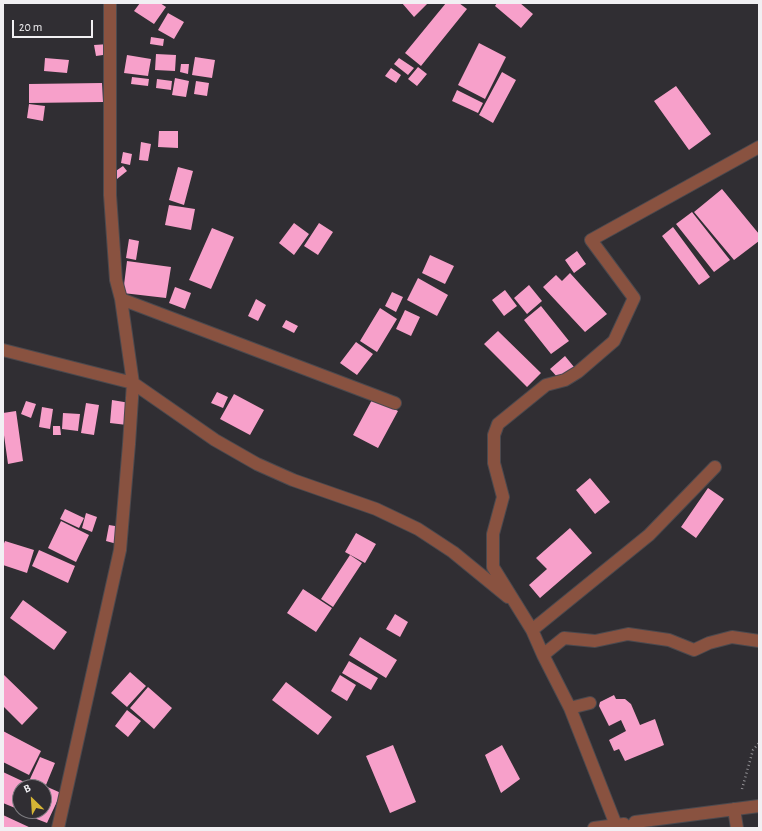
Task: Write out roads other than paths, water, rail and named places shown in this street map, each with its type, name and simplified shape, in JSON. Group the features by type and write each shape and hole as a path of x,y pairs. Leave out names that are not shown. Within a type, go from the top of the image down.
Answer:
{"street":[{"path":"58,828 120,550 133,383 121,299 116,280 110,195 110,3"},
{"path":"616,825 570,708 532,630 493,568 493,534 503,497 494,463 494,435 498,424 546,385 565,380 578,372 614,341 634,298 591,240 759,147"},
{"path":"121,299 395,403"},
{"path":"3,350 133,383 216,440 257,464 293,480 376,509 418,529 453,552 516,604"},
{"path":"532,630 649,535 715,468"},
{"path":"543,655 564,638 595,641 628,634 669,640 694,650 709,643 732,637 759,641"},
{"path":"570,708 590,703"},
{"path":"594,828 616,825 633,825 759,806"},
{"path":"734,809 737,828"}]}
